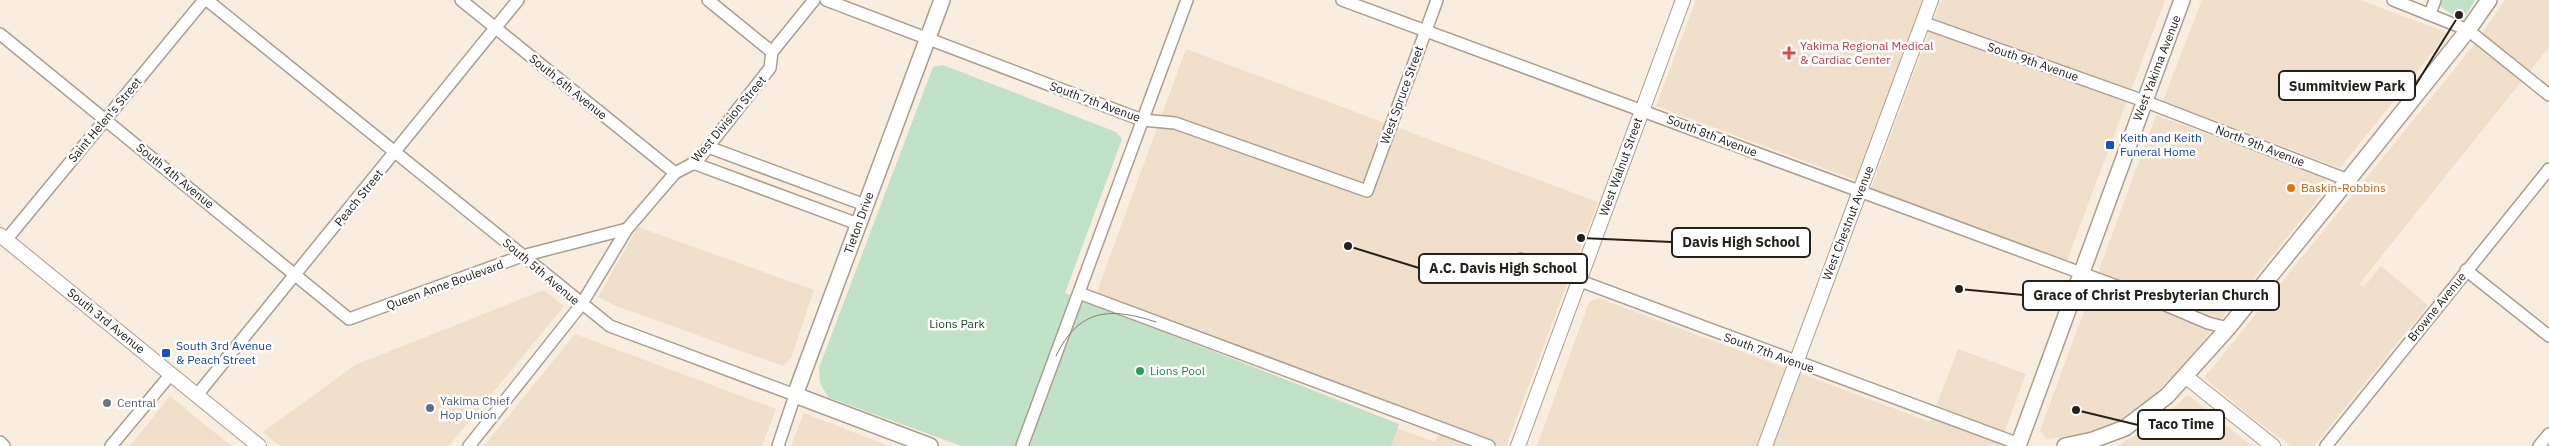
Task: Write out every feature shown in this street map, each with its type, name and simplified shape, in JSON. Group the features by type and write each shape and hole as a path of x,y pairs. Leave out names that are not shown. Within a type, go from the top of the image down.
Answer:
{"main road":[{"name":"Tieton Drive","path":"795,395 942,0"},
{"name":"West Yakima Avenue","path":"2020,445 2081,273 2182,0"},
{"path":"2065,446 2094,443 2125,428 2167,396 2228,328 2468,30 2489,0"},
{"name":"South 5th Avenue","path":"795,395 930,446"}],"street":[{"name":"Saint Helen's Street","path":"3,238 206,0"},
{"name":"South 5th Avenue","path":"206,0 396,152 580,305 610,326 795,395"},
{"name":"South 6th Avenue","path":"461,0 675,173"},
{"name":"Peach Street","path":"197,395 518,0"},
{"path":"708,0 772,52"},
{"name":"West Division Street","path":"469,446 580,305 627,229 675,173 693,163 708,146 770,68 772,52 814,0"},
{"name":"South 7th Avenue","path":"826,0 1142,120 1175,123 1367,191"},
{"path":"1022,446 1187,0"},
{"name":"South 8th Avenue","path":"1342,0 2081,273 2208,323 2228,328"},
{"name":"West Spruce Street","path":"1367,191 1437,0"},
{"name":"West Walnut Street","path":"1518,446 1683,0"},
{"name":"West Chestnut Avenue","path":"1766,446 1795,363 1931,0"},
{"path":"2393,0 2468,30 2549,95"},
{"path":"2430,14 2435,0"},
{"name":"South 9th Avenue","path":"1922,22 2144,101"},
{"name":"South 4th Avenue","path":"0,34 350,319"},
{"name":"North 9th Avenue","path":"2144,101 2348,180"},
{"path":"708,146 866,205"},
{"path":"693,163 858,224"},
{"name":"Browne Avenue","path":"2326,446 2549,169"},
{"name":"Queen Anne Boulevard","path":"350,319 522,256 627,229"},
{"name":"South 3rd Avenue","path":"3,238 259,446"},
{"name":"South 7th Avenue","path":"1520,259 1795,363 2020,445"},
{"path":"2466,270 2549,336"},
{"path":"1079,293 1489,446"},
{"path":"111,446 171,374"},
{"path":"2185,376 2268,444"},
{"name":"Tieton Drive","path":"778,446 795,395"},
{"path":"2539,446 2549,434"},
{"path":"0,442 4,446"}],"shaded area":[{"name":"Yakima Regional Medical & Cardiac Center","path":"1696,0 1923,0 1855,180 1656,106"},
{"path":"1941,0 2165,0 2067,260 1871,188"},
{"path":"2202,0 2360,0 2448,33 2340,168 2163,101"},
{"path":"2505,0 2549,0 2549,47 2359,284 2364,287 2381,266 2428,305 2314,446 2291,446 2251,417 2204,378 2474,45"},
{"path":"1186,49 1598,202 1506,446 1391,446 1397,428 1435,442 1444,422 1095,297"},
{"path":"2156,115 2325,178 2326,189 2183,366 2142,406 2100,431 2047,439 2040,431"},
{"path":"638,227 814,290 791,358 783,366 614,305 598,297"},
{"path":"544,290 564,306 449,446 280,446 263,432 355,365"},
{"path":"1599,298 1930,422 1958,349 2026,374 1999,446 1537,446 1589,302"},
{"path":"575,334 776,409 762,446 484,446"},
{"path":"2188,395 2252,446 2116,446 2153,426"},
{"path":"170,396 205,425 232,446 130,446"},
{"path":"804,413 889,446 791,446"}],"green space":[{"path":"2440,0 2475,0 2462,21 2438,5"},
{"name":"Lions Park","path":"943,65 1116,132 1122,139 1065,293 1399,424 1391,446 961,446 828,397 820,383 819,368 933,67"}],"tram line":[{"path":"1056,356 1065,340 1075,328 1097,315 1124,314 1156,322"}],"place":[{"name":"Summitview Park","path":"2459,15"},
{"name":"Yakima Regional Medical & Cardiac Center","path":"1789,53"},
{"name":"Keith and Keith Funeral Home","path":"2110,145"},
{"name":"Baskin-Robbins","path":"2291,188"},
{"name":"Davis High School","path":"1581,238"},
{"name":"A.C. Davis High School","path":"1348,246"},
{"name":"Grace of Christ Presbyterian Church","path":"1959,289"},
{"name":"South 3rd Avenue & Peach Street","path":"166,353"},
{"name":"Lions Pool","path":"1140,371"},
{"name":"Central","path":"107,403"},
{"name":"Yakima Chief Hop Union","path":"430,408"},
{"name":"Taco Time","path":"2076,410"}]}
